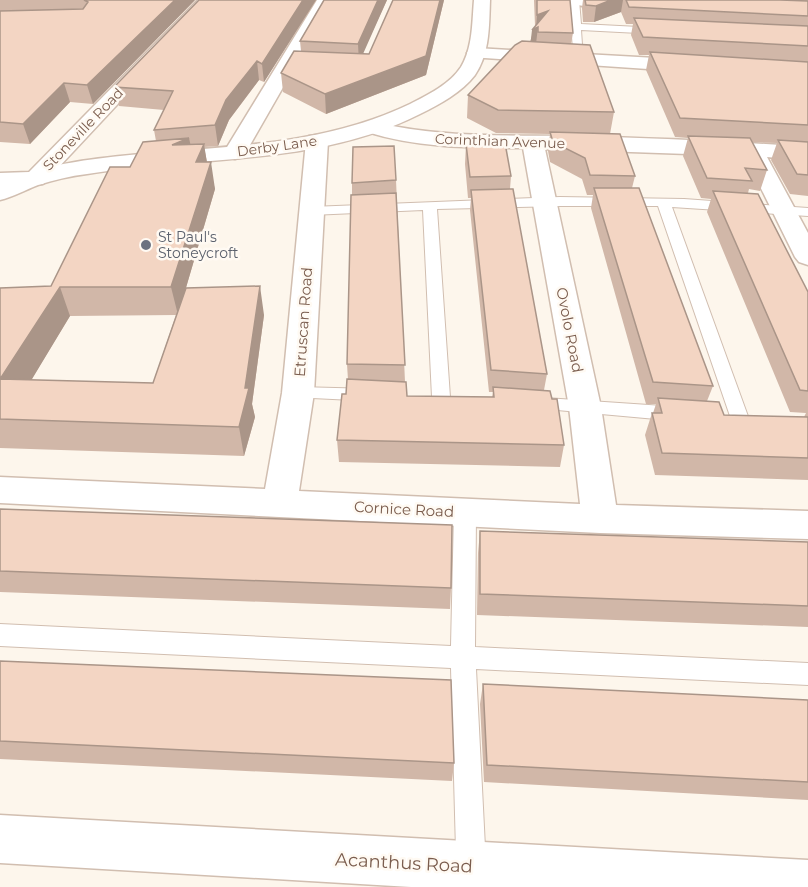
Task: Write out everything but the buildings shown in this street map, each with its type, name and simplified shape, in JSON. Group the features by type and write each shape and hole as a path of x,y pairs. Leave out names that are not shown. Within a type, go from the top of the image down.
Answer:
{"street":[{"name":"Stoneville Road","path":"34,179 207,0"},
{"path":"235,152 292,65 325,0"},
{"name":"Derby Lane","path":"0,193 34,179 104,164 235,152 317,141 374,128 416,110 448,91 468,71 476,53 482,0"},
{"path":"573,0 644,3"},
{"path":"476,53 705,66"},
{"name":"Corinthian Avenue","path":"374,128 402,137 471,142 752,149 808,154"},
{"name":"Etruscan Road","path":"280,502 298,393 317,141"},
{"name":"Ovolo Road","path":"533,142 585,406 600,519"},
{"path":"752,149 808,257"},
{"path":"0,180 34,179"},
{"name":"Cornice Road","path":"0,490 600,519 808,525"},
{"name":"Acanthus Road","path":"0,839 472,877 808,885"}],"lane":[{"path":"573,0 578,59"},
{"path":"576,27 669,32"},
{"path":"311,212 430,205 544,202 664,203 808,212"},
{"path":"664,203 740,419"},
{"path":"430,205 441,397"},
{"path":"298,393 393,395"},
{"path":"417,396 464,398"},
{"path":"508,401 692,416"},
{"path":"716,417 762,420"},
{"path":"465,512 463,657 472,877"},
{"path":"0,635 808,674"}],"place":[{"name":"St Paul's Stoneycroft","path":"146,245"}]}
